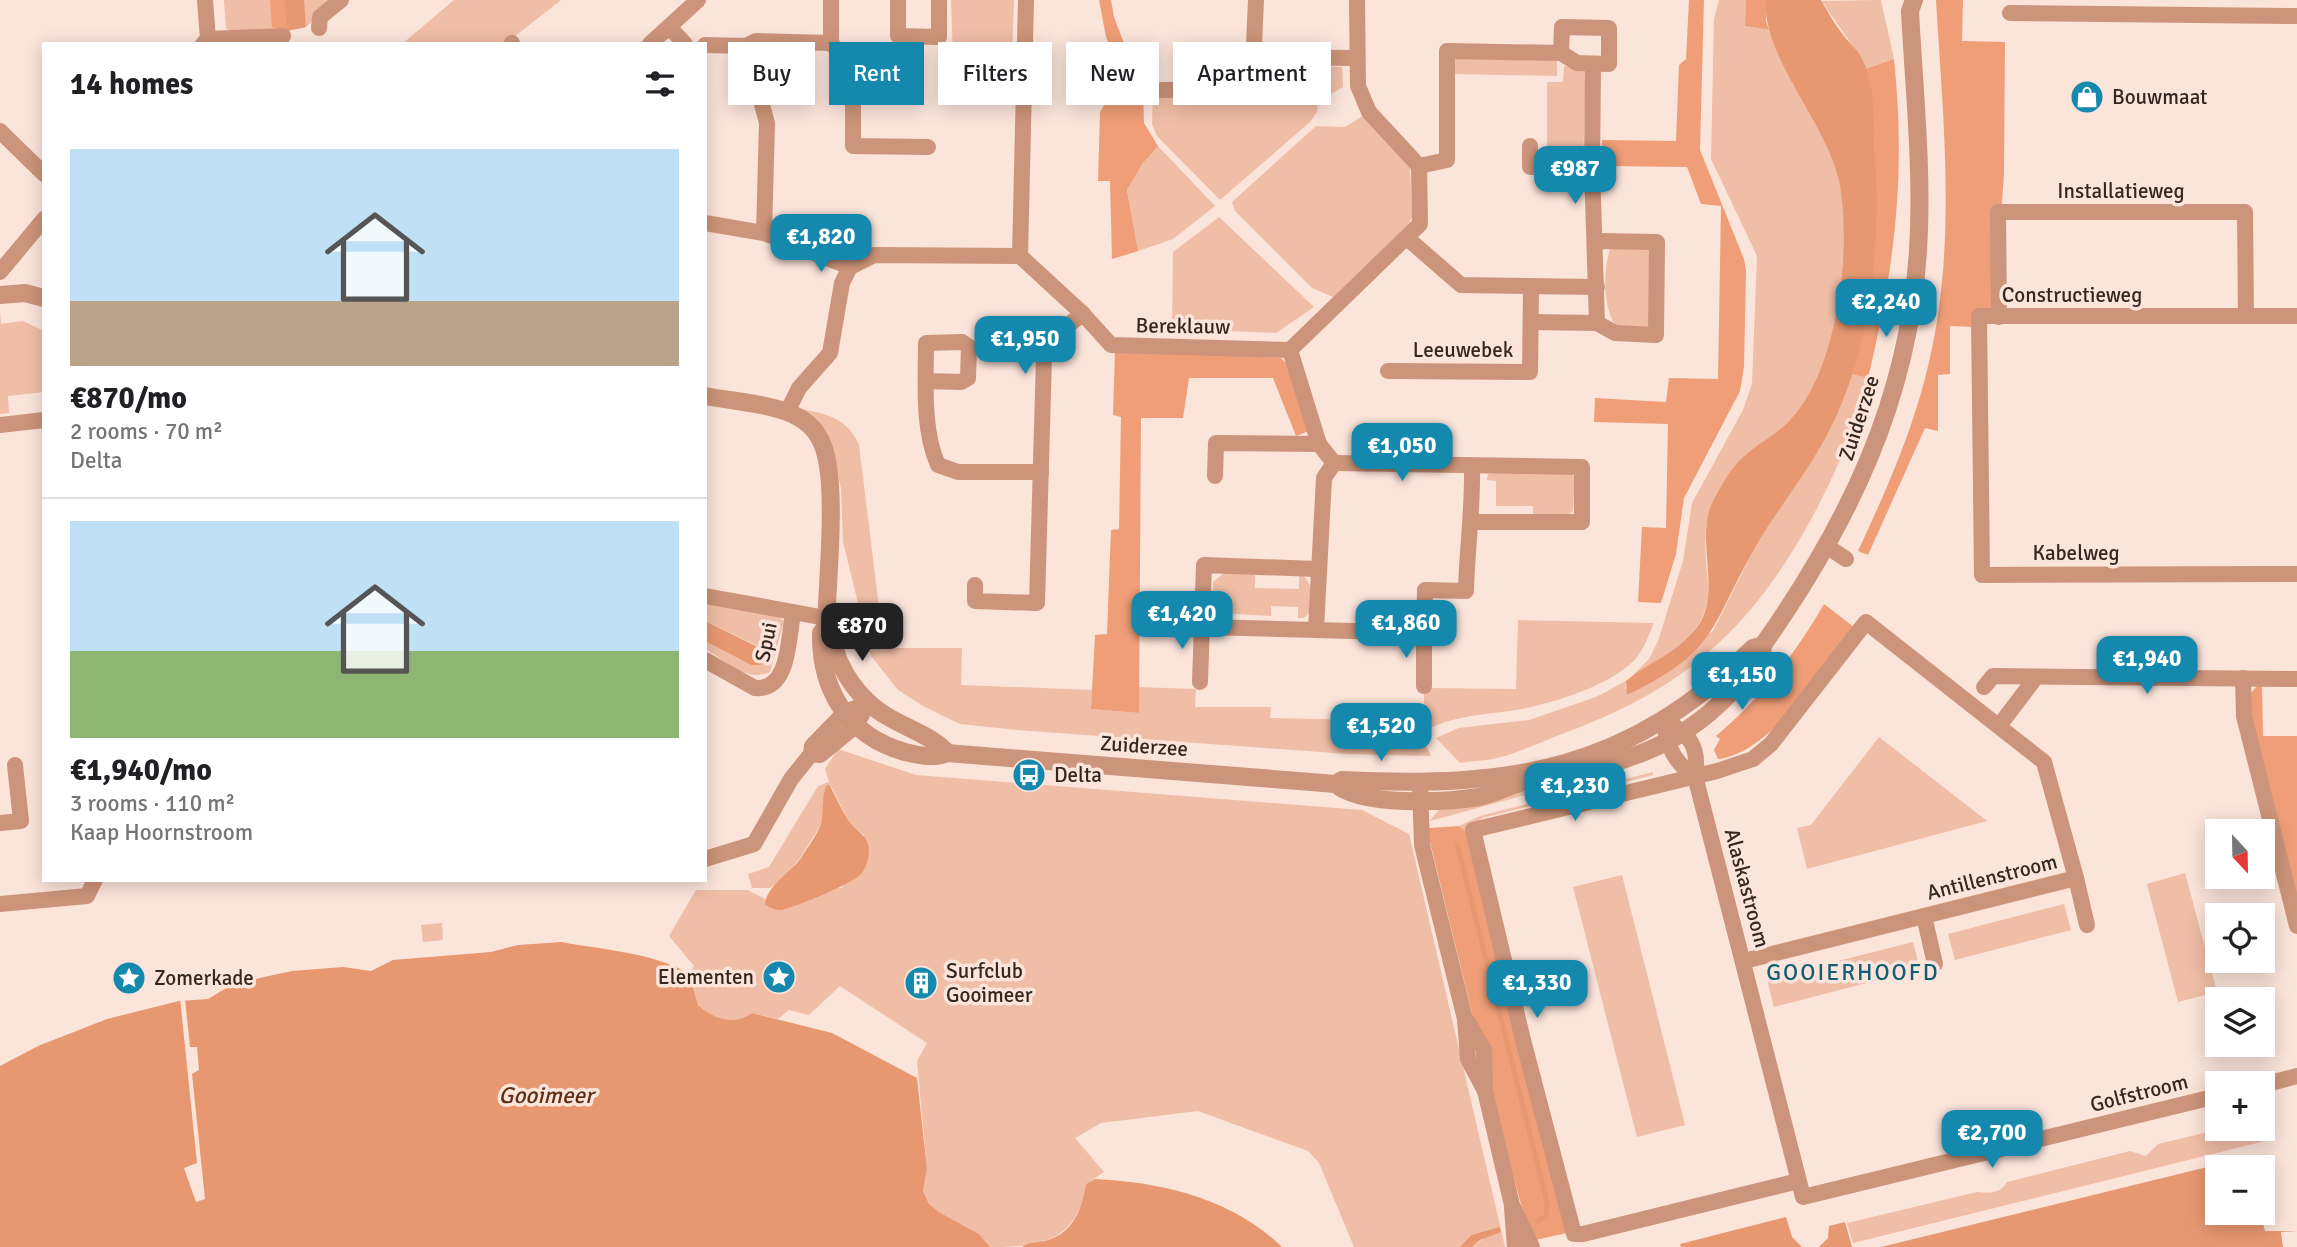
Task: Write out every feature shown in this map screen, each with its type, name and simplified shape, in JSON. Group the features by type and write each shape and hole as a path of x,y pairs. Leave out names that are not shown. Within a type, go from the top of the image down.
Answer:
{"street":[{"path":"205,0 206,41 283,36"},
{"path":"319,29 320,17 341,0"},
{"path":"652,42 698,0"},
{"path":"831,0 831,42"},
{"path":"898,0 898,37 939,37 939,0"},
{"path":"787,412 799,388 830,353 842,284 849,267 874,255 1020,256 1026,0"},
{"path":"1255,42 1256,0"},
{"path":"1334,463 1319,444 1290,350 1420,224 1419,166 1369,112 1358,86 1357,0"},
{"name":"Zuiderzee","path":"1420,792 1481,796 1517,784 1622,762 1686,732 1728,699 1762,655 1763,645 1828,547 1853,499 1880,433 1909,321 1919,214 1909,4"},
{"path":"2010,13 2128,7 2297,16"},
{"path":"1419,166 1447,160 1447,51 1561,53 1577,63 1609,64 1609,28 1562,27 1561,53"},
{"path":"670,28 683,42"},
{"path":"754,42 794,42"},
{"path":"707,45 728,46"},
{"path":"1331,58 1356,58"},
{"path":"1593,64 1591,168 1596,241 1597,323"},
{"path":"1162,90 1173,90"},
{"path":"762,105 767,123 764,233"},
{"path":"853,105 853,146 928,147"},
{"path":"0,131 42,172"},
{"path":"1530,146 1530,167 1591,168"},
{"name":"Installatieweg","path":"1999,317 1998,212 2245,212 2246,316"},
{"path":"0,272 42,221"},
{"path":"707,223 764,233 849,267"},
{"path":"1407,239 1461,285 1597,288"},
{"name":"Leeuwebek","path":"1531,321 1597,323 1615,333 1656,335 1657,242 1596,241"},
{"name":"Bereklauw","path":"1020,256 1083,314 1111,345 1290,350"},
{"name":"Leeuwebek","path":"1388,371 1530,372 1531,286"},
{"path":"0,295 25,293 42,297"},
{"path":"975,585 975,601 1037,603 1044,358 1057,333 1083,314"},
{"name":"Constructieweg","path":"1981,448 1979,316 2297,316"},
{"path":"926,381 930,447 938,465 958,472 1041,472"},
{"path":"707,397 787,412 814,430 826,458 829,492 826,622 821,633 823,674 831,692 850,718"},
{"path":"0,425 42,420"},
{"path":"1215,475 1216,443 1319,444"},
{"name":"Kabelweg","path":"1981,448 1982,575 2297,573"},
{"path":"1334,463 1582,467 1582,522 1473,522"},
{"path":"1317,629 1317,569 1324,478 1334,463"},
{"path":"1424,686 1425,590 1466,591 1468,533 1473,522 1472,466"},
{"path":"1828,547 1846,559"},
{"path":"1200,682 1204,627 1204,565 1317,569"},
{"path":"707,596 826,622 845,672 869,704 812,746 811,754 791,779 754,844 707,858"},
{"name":"Spui","path":"707,661 755,688 771,685 782,674 793,614"},
{"name":"Antillenstroom","path":"1695,776 1753,759 1766,749 1866,622 2044,762 2076,878 1744,961"},
{"path":"1204,627 1424,633"},
{"name":"Zuiderzee","path":"850,718 874,739 897,749 930,757 947,753 1336,784 1342,789 1367,796 1420,792 1553,767 1610,747 1664,719 1703,691 1753,648 1763,645"},
{"path":"1984,688 1993,676 2297,679"},
{"path":"1999,726 2036,677"},
{"path":"2244,678 2244,716 2297,926"},
{"name":"Zuiderzee","path":"869,704 892,722 940,743 947,753"},
{"path":"1664,719 1686,732"},
{"name":"Alaskastroom","path":"1664,719 1667,743 1680,767 1695,776"},
{"name":"Alaskastroom","path":"1686,732 1699,756 1695,776 1798,1181"},
{"path":"0,823 21,821 15,765"},
{"path":"1695,776 1473,830 1568,1218 1574,1234 1583,1234 1798,1181"},
{"path":"1420,792 1422,845 1465,1018 1484,1050 1485,1091 1512,1205 1532,1247"},
{"path":"2076,878 2087,925"},
{"path":"0,904 87,896 94,882"},
{"path":"1924,916 1935,964"},
{"path":"2275,1082 2297,1076"},
{"name":"Golfstroom","path":"1798,1181 1803,1197 2205,1099"},
{"path":"1512,1205 1510,1218 1515,1247"}],"shaded area":[{"path":"224,0 334,0 306,27 287,31 232,33 226,28"},
{"path":"270,0 284,0 287,31 272,27"},
{"path":"454,0 561,0 508,42 404,42"},
{"path":"951,0 1014,0 1013,42 952,42"},
{"path":"1099,0 1111,0 1124,42 1108,42"},
{"path":"1689,0 1704,0 1700,150 1746,270 1744,367 1740,391 1684,498 1676,554 1661,603 1638,602 1642,527 1666,528 1668,424 1594,422 1595,398 1666,402 1669,378 1718,379 1721,206 1701,204 1687,167 1602,166 1602,140 1676,141 1679,65 1686,59"},
{"path":"1719,0 1746,0 1745,26 1769,30 1828,147 1841,187 1844,216 1840,285 1828,353 1807,402 1732,472 1713,501 1706,532 1708,585 1703,616 1695,630 1673,652 1632,676 1649,659 1658,641 1683,561 1692,503 1743,410 1752,384 1757,256 1711,159 1714,19"},
{"path":"1746,0 1766,0 1769,30 1745,26"},
{"path":"1881,0 1894,59 1865,69 1822,1"},
{"path":"1936,0 1963,0 1962,41 2005,42 2004,173 1994,317 1974,327 1950,326 1950,374 1938,375 1938,431 1925,428 1868,555 1858,551 1908,434 1923,387 1938,317 1943,272 1946,181"},
{"path":"1455,55 1557,58 1557,76 1454,74"},
{"path":"1894,59 1899,142 1896,220 1885,297 1868,378 1851,374 1865,316 1875,228 1874,138 1871,95 1865,69"},
{"path":"1564,66 1586,69 1583,162 1547,162 1547,82 1563,82"},
{"path":"1331,67 1342,67 1343,87 1331,94"},
{"path":"1159,93 1173,94 1173,105 1318,105 1317,112 1310,122 1220,200 1157,136 1152,124 1153,105 1159,105"},
{"path":"1104,105 1143,105 1144,123 1158,146 1143,163 1127,190 1138,251 1112,259 1110,181 1098,181 1100,112"},
{"path":"1363,116 1410,166 1412,217 1408,225 1333,297 1312,288 1235,211 1232,202 1316,126 1345,127"},
{"path":"1158,146 1215,206 1173,239 1138,251 1127,190 1143,163"},
{"path":"1219,217 1314,307 1276,333 1172,329 1173,252"},
{"path":"1611,246 1649,247 1650,328 1617,327 1612,319 1605,288 1606,265"},
{"path":"0,312 1,324 23,321 42,330 42,392 8,396 9,413 0,414"},
{"path":"1115,351 1281,358 1287,364 1309,431 1296,436 1273,378 1189,378 1183,418 1141,418 1139,713 1091,709 1095,635 1107,634 1111,530 1119,529 1121,417 1113,415"},
{"path":"1851,374 1868,378 1839,463 1815,512 1767,589 1712,650 1645,697 1510,755 1460,763 1436,738 1459,728 1529,720 1596,697 1626,681 1625,689 1713,631 1754,549 1829,431"},
{"path":"801,409 836,419 849,429 859,445 884,648 962,648 961,685 1092,690 1091,709 1139,713 1137,687 1196,689 1195,707 1271,707 1270,718 1424,721 1424,688 1516,689 1518,620 1654,623 1637,657 1612,677 1596,686 1541,705 1466,717 1435,726 1425,731 1423,739 1431,756 1348,754 960,724 898,690 871,656 843,542 841,488 827,432"},
{"path":"1509,469 1571,472 1575,478 1573,511 1566,516 1533,519 1533,506 1496,506 1496,481 1487,480 1488,474"},
{"path":"1224,573 1255,574 1255,588 1299,589 1299,576 1304,576 1311,587 1310,612 1304,618 1298,618 1298,607 1271,606 1271,616 1220,613 1214,606 1213,582"},
{"path":"707,602 776,615 784,621 770,672 753,675 744,672 707,650 707,642 751,665 760,647 707,622"},
{"path":"1824,604 1855,628 1812,686 1777,725 1738,753 1718,759 1714,750 1720,739 1716,736 1748,707 1776,675"},
{"path":"2258,685 2262,686 2263,736 2297,736 2297,902 2250,714 2251,693"},
{"path":"1879,737 1987,821 1807,869 1797,828 1811,825"},
{"path":"838,749 916,775 1362,810 1409,834 1505,1247 1472,1247 1499,1227 1471,1235 1460,1247 1354,1247 1319,1163 1308,1151 1198,1111 1101,1123 1075,1138 1104,1172 1086,1184 1075,1218 1054,1237 1025,1245 990,1247 979,1234 939,1212 929,1204 923,1191 927,1169 917,1061 927,1043 840,986 809,1015 789,1010 778,1019 752,1013 731,1020 717,1017 698,1005 689,973 694,966 669,936 696,890 748,890 765,899 766,906 793,907 833,888 842,888 864,835 849,822 831,786 820,826 782,881 770,888 752,888 748,874 769,867 818,786 829,782 825,769"},
{"path":"1653,772 1653,775 1482,818 1467,833 1459,826 1480,816"},
{"path":"1524,789 1525,795 1430,821 1441,807"},
{"path":"1459,826 1467,833 1567,1233 1535,1240 1526,1222 1505,1147 1428,834 1429,828"},
{"path":"2185,873 2205,947 2205,973 2212,973 2216,987 2205,987 2205,995 2178,1002 2147,884"},
{"path":"1622,875 1685,1125 1637,1137 1573,887"},
{"path":"2064,904 2071,930 1955,960 1948,934"},
{"path":"442,923 443,940 423,942 421,925"},
{"path":"1913,942 1920,969 1774,1007 1767,979"},
{"path":"2205,1133 2205,1141 2261,1142 1853,1243 1847,1223 1977,1192 1994,1192 2007,1182 2130,1151 2146,1156 2158,1144"}],"water":[{"path":"284,0 304,0 306,27 287,31"},
{"path":"1766,0 1821,0 1866,68 1874,115 1877,186 1874,258 1864,330 1844,399 1829,431 1755,548 1708,635 1679,665 1627,695 1626,681 1677,647 1694,631 1703,617 1709,586 1707,519 1712,503 1737,463 1785,425 1807,397 1820,371 1837,308 1844,243 1840,186 1824,140 1774,45 1767,22"},
{"path":"707,622 764,650 761,665 751,665 707,642"},
{"path":"827,785 848,820 867,841 869,853 864,870 855,879 822,895 781,910 773,909 765,905 766,899 801,858 817,833"},
{"name":"Gooimeer","path":"561,942 626,953 674,966 689,973 698,1005 717,1017 731,1020 752,1013 832,1033 917,1078 927,1169 923,1191 929,1204 979,1234 990,1247 0,1247 0,1066 38,1046 107,1019 179,1001 208,999 233,984 292,971 343,967 371,971 393,960 491,952 518,945"},
{"path":"2205,1168 2205,1225 2263,1225 2265,1231 2297,1231 2297,1247 1881,1247"},
{"path":"1095,1179 1146,1184 1195,1196 1242,1217 1263,1230 1282,1247 1022,1247 1048,1240 1064,1231 1079,1210 1086,1184"},
{"path":"1786,1217 1792,1237 1802,1247 1681,1247 1680,1244"},
{"path":"1845,1222 1852,1247 1819,1247 1828,1238 1829,1226"},
{"path":"1499,1227 1501,1232 1480,1240 1472,1247 1460,1247 1471,1235"}],"pier":[{"path":"180,998 185,999 190,1047 197,1047 199,1070 192,1074 205,1199 196,1202 184,1168 197,1163"},
{"path":"2297,1231 2297,1247 2283,1247 2281,1232"}],"waterway":[{"path":"1457,844 1547,1202 1546,1216 1538,1221"}],"place":[{"name":"Bouwmaat","path":"2087,97"},
{"name":"Delta","path":"1029,775"},
{"name":"Elementen","path":"779,977"},
{"name":"Zomerkade","path":"129,978"},
{"name":"Surfclub Gooimeer","path":"921,983"}],"district":[{"name":"GOOIERHOOFD","path":"1853,972"}]}
